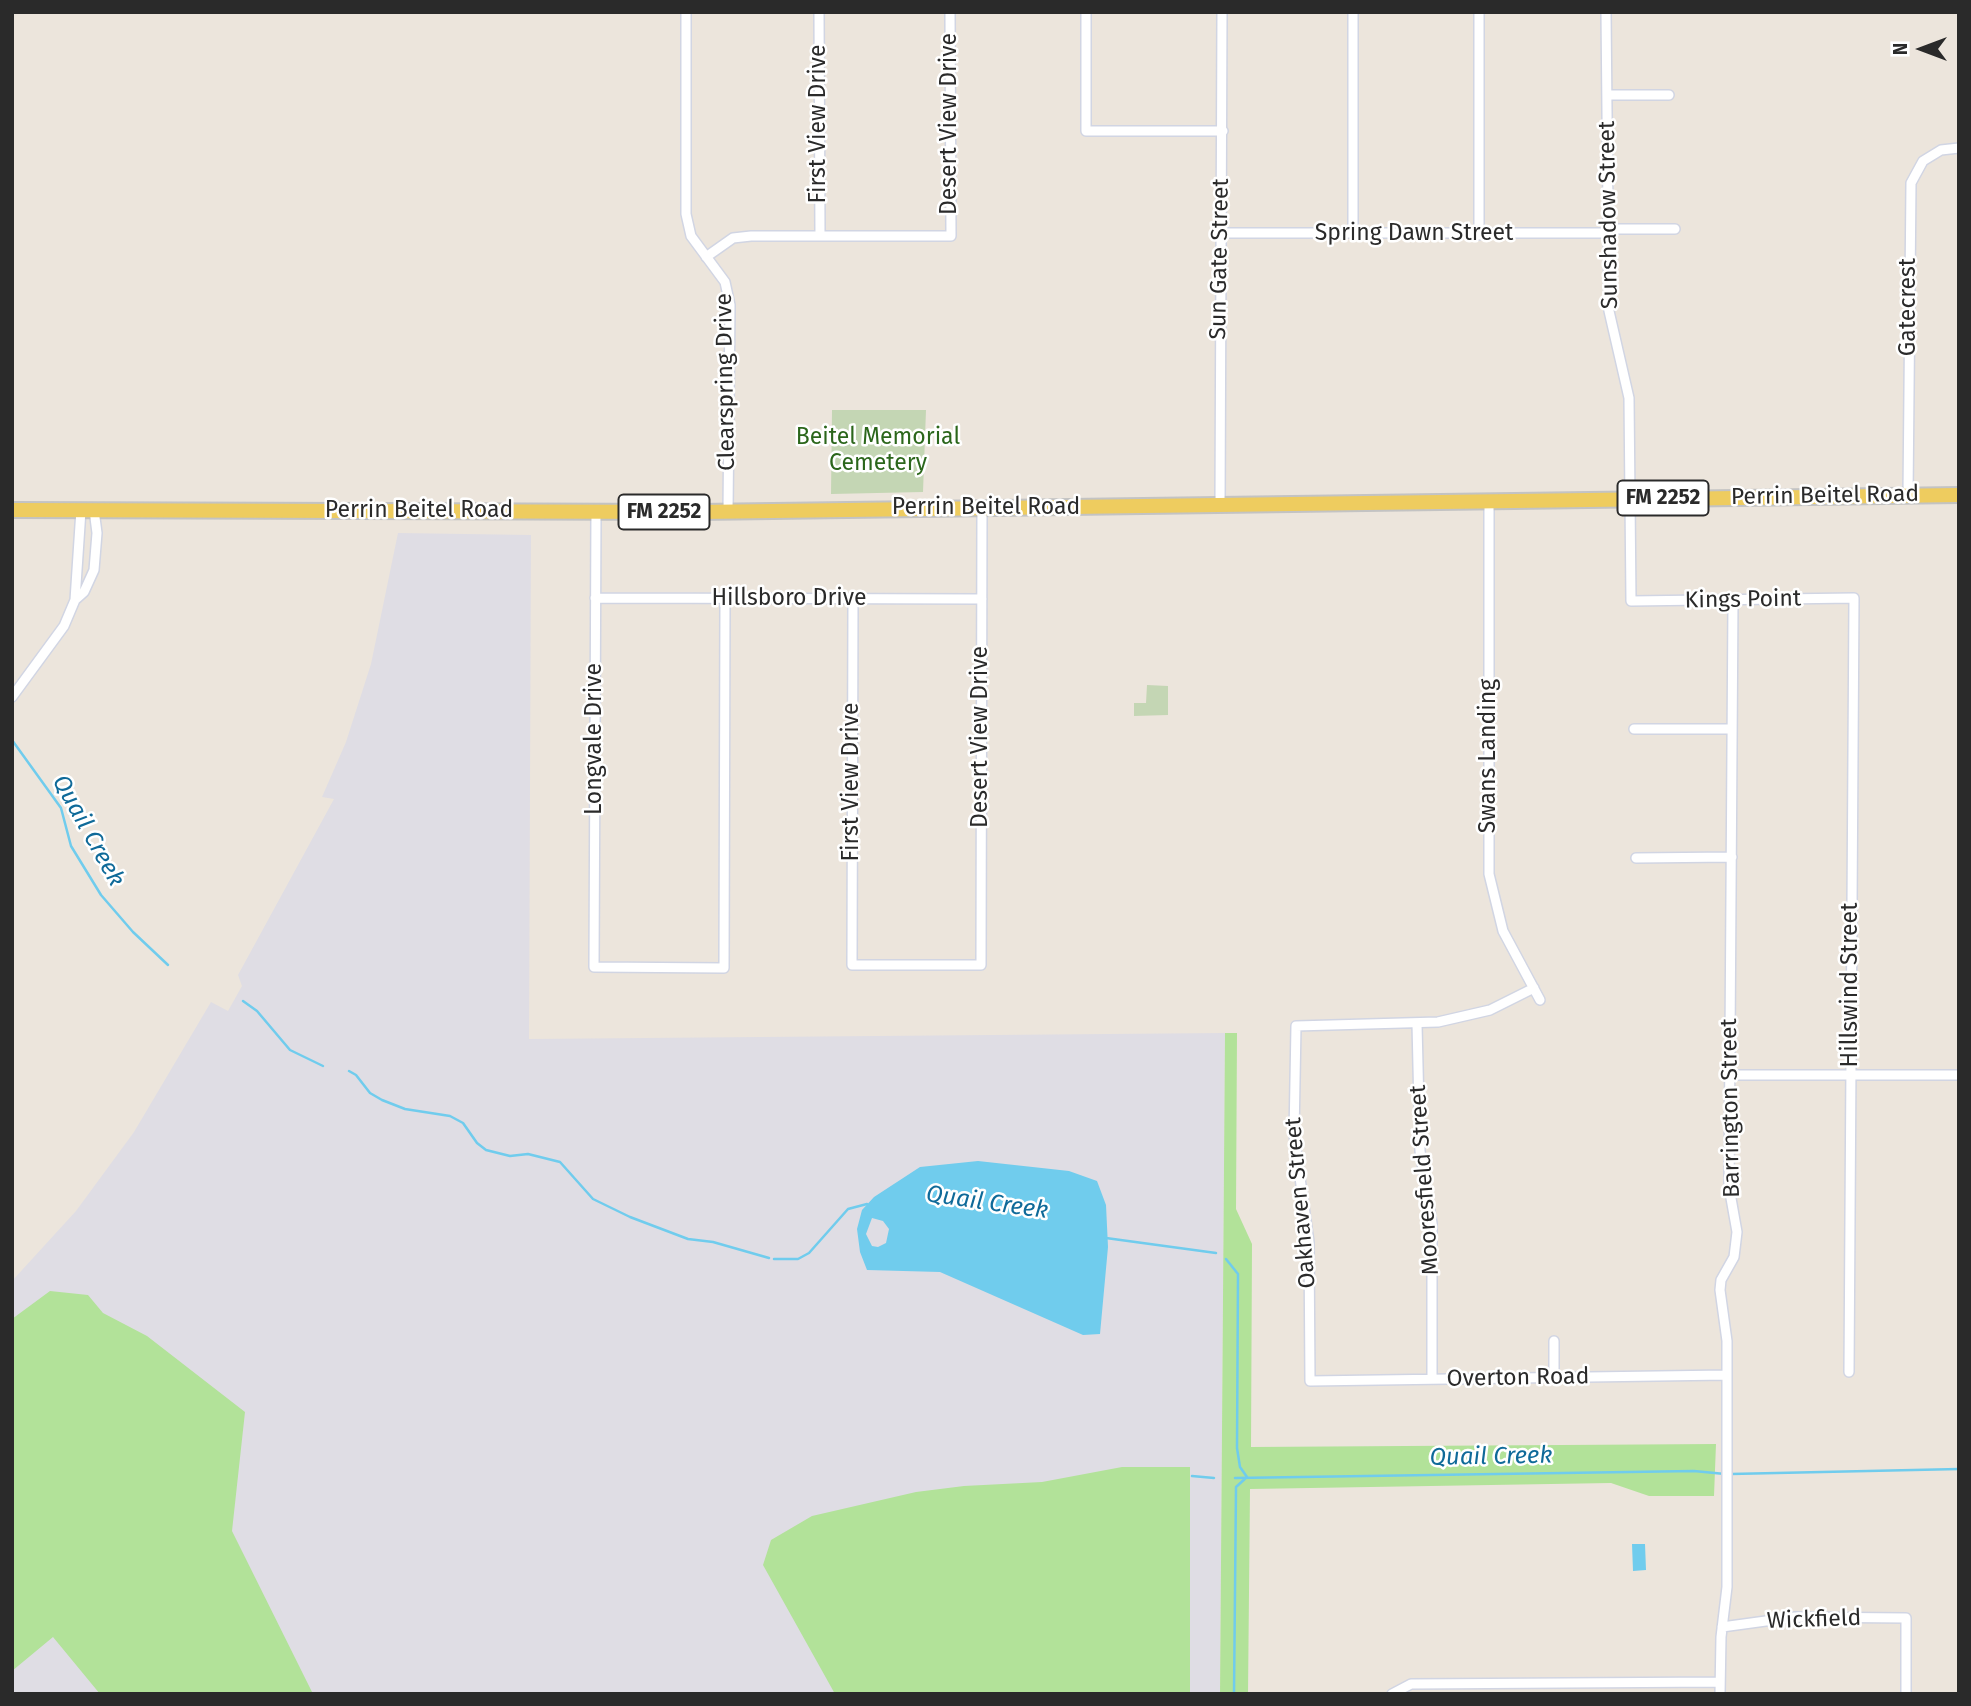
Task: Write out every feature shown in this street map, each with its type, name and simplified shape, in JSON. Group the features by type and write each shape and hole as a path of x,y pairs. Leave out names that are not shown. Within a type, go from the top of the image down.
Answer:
{"main road":[{"name":"Perrin Beitel Road","path":"12,510 728,511 1959,495"}],"street":[{"name":"Clearspring Drive","path":"687,12 687,214 691,236 725,282 730,305 728,511"},
{"name":"First View Drive","path":"819,12 820,236"},
{"name":"Desert View Drive","path":"820,236 951,236 950,12"},
{"path":"1086,12 1086,131 1223,131"},
{"name":"Sun Gate Street","path":"1220,506 1222,12"},
{"path":"1353,12 1353,234"},
{"path":"1479,12 1479,234"},
{"name":"Sunshadow Street","path":"1606,12 1609,311 1629,398 1631,601"},
{"path":"1606,95 1669,95"},
{"name":"Gatecrest","path":"1908,495 1911,183 1923,161 1941,150 1959,148"},
{"name":"Spring Dawn Street","path":"1220,233 1479,234 1675,229"},
{"path":"706,257 733,238 820,236"},
{"name":"Swans Landing","path":"1489,500 1489,874 1503,931 1540,1000"},
{"name":"Desert View Drive","path":"981,965 982,509"},
{"path":"75,600 91,581 94,570 97,533 88,510"},
{"path":"12,697 64,626 75,600 88,510"},
{"name":"Longvale Drive","path":"596,512 594,967 724,968 725,599"},
{"name":"Hillsboro Drive","path":"595,598 982,599"},
{"name":"Kings Point","path":"1631,601 1854,598"},
{"name":"Hillswind Street","path":"1849,1372 1854,598"},
{"name":"First View Drive","path":"853,599 852,965 981,965"},
{"name":"Barrington Street","path":"1720,1694 1721,1626 1727,1587 1727,1341 1720,1290 1721,1280 1734,1257 1737,1232 1729,1187 1733,601"},
{"path":"1634,729 1732,729"},
{"path":"1636,858 1732,858"},
{"path":"1417,1024 1466,1018 1534,988"},
{"name":"Oakhaven Street","path":"1310,1381 1310,1242 1296,1153 1293,1108 1296,1026 1417,1024"},
{"name":"Mooresfield Street","path":"1417,1024 1419,1140 1432,1223 1432,1379"},
{"path":"1729,1075 1959,1076"},
{"path":"1554,1341 1554,1378"},
{"name":"Overton Road","path":"1310,1381 1727,1375"},
{"name":"Wickfield","path":"1721,1626 1795,1617 1906,1618 1906,1694"},
{"path":"1392,1694 1411,1684 1720,1682"}],"shaded area":[{"path":"398,533 531,535 529,1039 1225,1033 1220,1694 12,1694 12,1281 76,1211 134,1132 211,1002 228,1011 242,986 238,975 334,799 322,797 346,742 371,664"}],"green space":[{"name":"Beitel Memorial Cemetery","path":"832,410 926,410 923,492 831,494"},
{"path":"1147,685 1168,686 1168,715 1134,716 1134,703 1146,703"},
{"path":"1225,1033 1237,1033 1236,1209 1252,1244 1251,1447 1716,1444 1714,1496 1649,1496 1611,1483 1250,1489 1248,1694 1220,1694"},
{"path":"50,1291 88,1295 103,1313 147,1336 245,1412 232,1531 313,1694 100,1694 53,1637 12,1671 12,1319"},
{"path":"1122,1467 1190,1467 1190,1694 835,1694 763,1565 771,1540 812,1516 916,1492 964,1486 1042,1482"}],"water":[{"path":"978,1161 1069,1171 1097,1181 1106,1205 1108,1247 1100,1334 1083,1335 940,1272 867,1270 860,1252 857,1229 862,1210 874,1197 920,1167","holes":["872,1218 883,1221 889,1229 886,1243 878,1247 872,1246 866,1234"]},
{"path":"1632,1544 1645,1544 1646,1570 1633,1571"}],"waterway":[{"name":"Quail Creek","path":"12,740 61,808 71,846 101,895 133,932 168,965"},
{"name":"Quail Creek","path":"243,1001 257,1011 290,1050 323,1066"},
{"name":"Quail Creek","path":"349,1071 356,1075 370,1093 382,1100 405,1109 450,1116 463,1123 477,1143 486,1150 510,1156 528,1154 560,1162 593,1199 630,1217 688,1239 713,1242 769,1258"},
{"name":"Quail Creek","path":"774,1259 798,1259 809,1253 848,1209 867,1204"},
{"name":"Quail Creek","path":"1106,1238 1216,1253"},
{"name":"Quail Creek","path":"1226,1259 1238,1274 1237,1448 1240,1467 1247,1477"},
{"name":"Quail Creek","path":"1731,1474 1959,1469"},
{"name":"Quail Creek","path":"1235,1478 1694,1471 1725,1474"},
{"path":"1192,1476 1214,1478"},
{"path":"1234,1694 1236,1487 1247,1477"}]}
